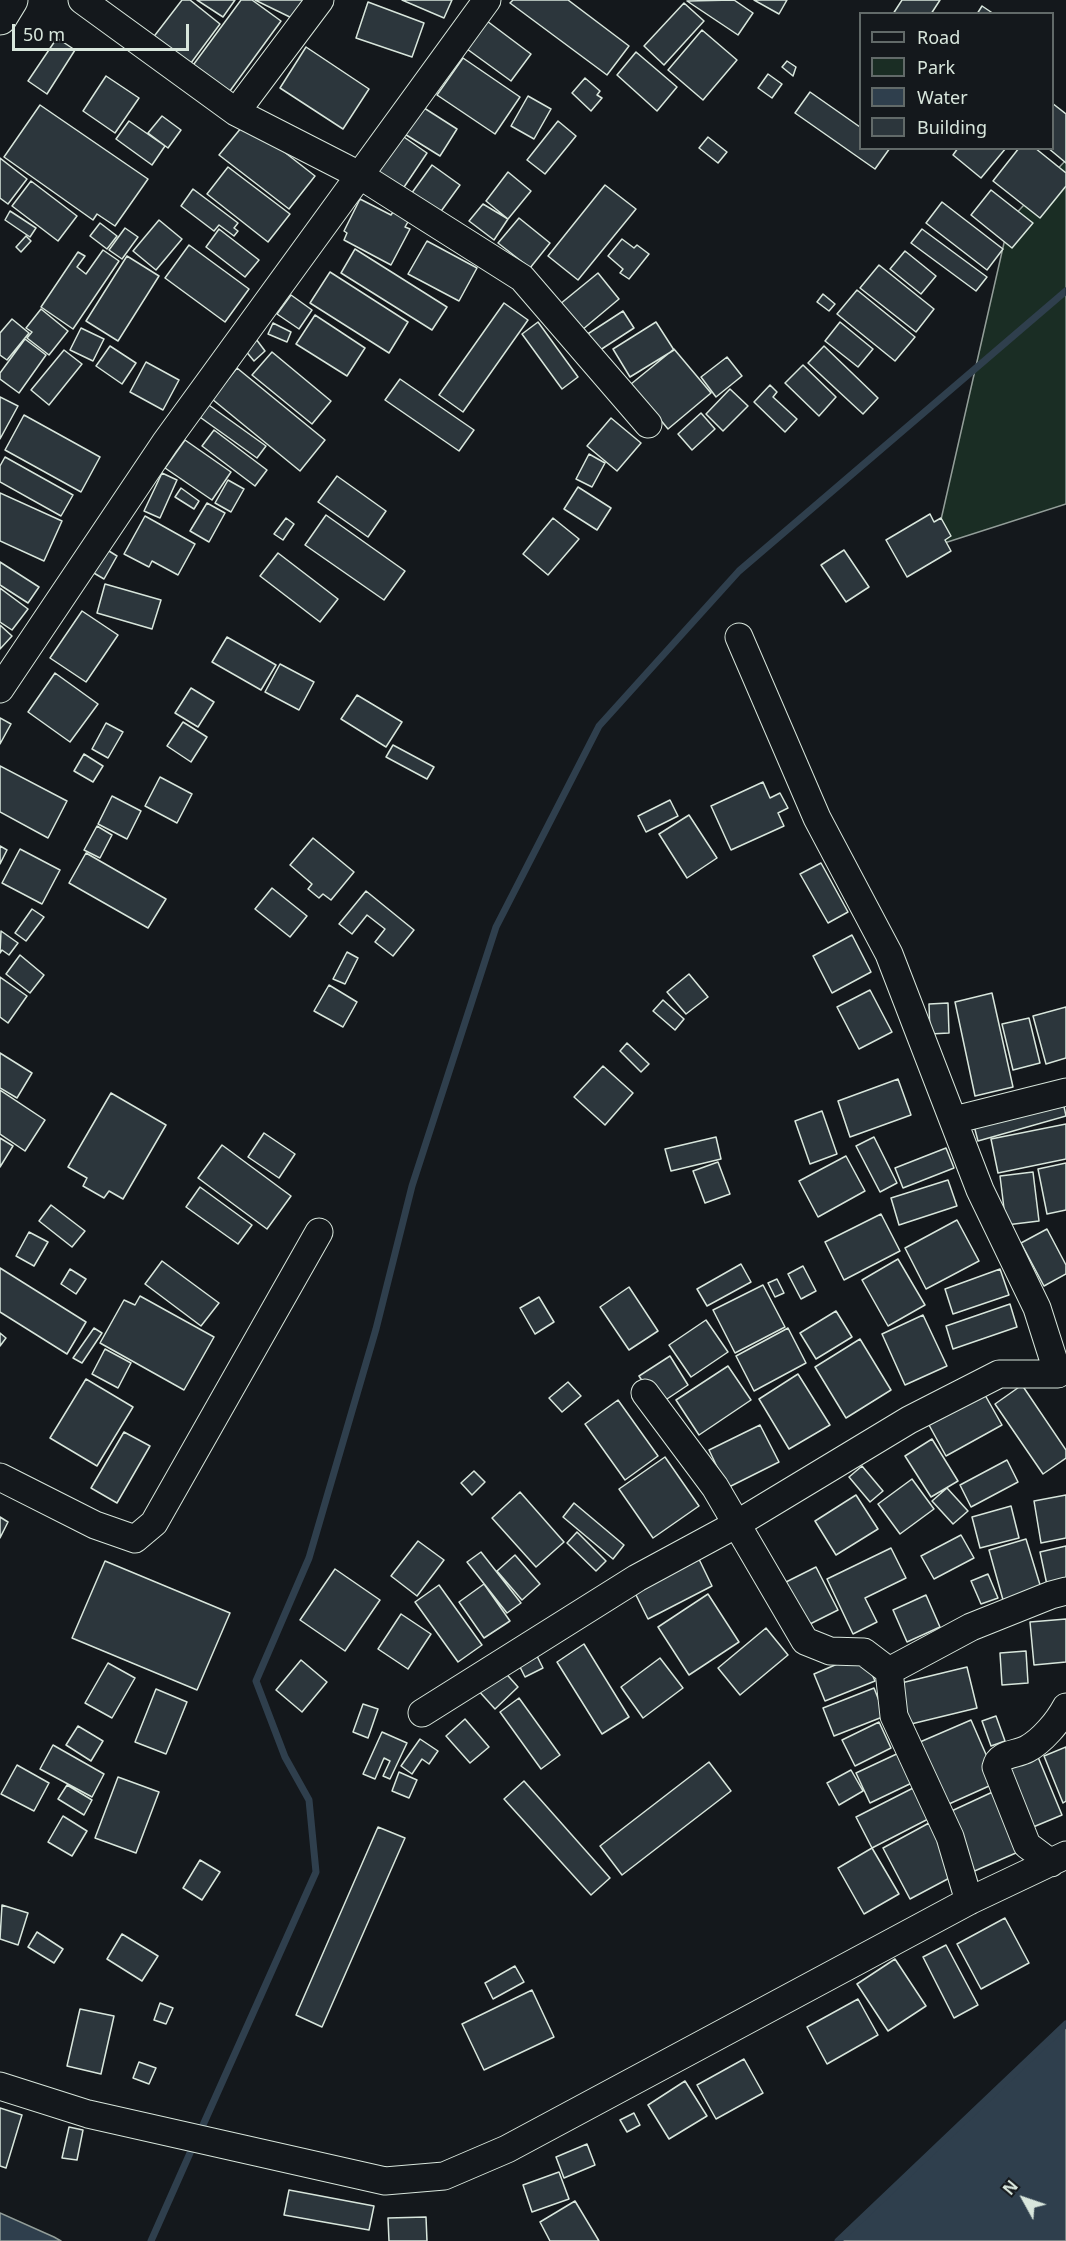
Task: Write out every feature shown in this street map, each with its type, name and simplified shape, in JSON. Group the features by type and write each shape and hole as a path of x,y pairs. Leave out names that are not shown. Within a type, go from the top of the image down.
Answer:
{"main road":[{"path":"0,18 11,0"}],"street":[{"path":"82,0 236,112 361,176 522,278 648,424"},
{"path":"236,112 320,0"},
{"path":"0,689 165,442 487,0"},
{"path":"422,1713 637,1578 735,1525 909,1420 999,1374 1062,1377 1037,1308 980,1190 889,954 817,818 738,637"},
{"path":"954,1120 1066,1092"},
{"path":"0,1478 95,1525 135,1539 154,1523 319,1232"},
{"path":"645,1393 715,1487 735,1525 805,1641 830,1651 864,1652 889,1671 894,1716 950,1837 969,1901"},
{"path":"889,1671 971,1627 1066,1591"},
{"path":"1058,1859 1027,1845 996,1767 997,1761 1003,1757 1028,1749 1045,1734 1066,1707"},
{"path":"0,2086 88,2114 385,2181 444,2176 507,2149 969,1901 1058,1859"}],"green space":[{"path":"1066,160 1066,504 935,546 1009,221"}],"water":[{"path":"1066,2024 1066,2241 838,2241"},
{"path":"0,2213 54,2237 61,2241 0,2241"}],"building":[{"path":"182,0 190,0 220,24 188,67 152,39"},
{"path":"197,0 235,0 223,17"},
{"path":"241,0 252,0 281,21 227,95 191,68"},
{"path":"255,0 308,0 298,21"},
{"path":"402,0 452,0 444,18"},
{"path":"513,0 568,0 629,46 607,75 510,3"},
{"path":"734,0 753,13 738,35 687,1"},
{"path":"754,0 787,0 779,14"},
{"path":"902,0 940,0 932,12 894,12"},
{"path":"368,2 424,23 412,57 356,38"},
{"path":"684,3 704,21 664,65 644,46"},
{"path":"982,6 991,12 978,12"},
{"path":"487,21 531,54 511,81 467,49"},
{"path":"702,30 737,60 703,100 668,70"},
{"path":"57,38 75,50 47,94 28,81"},
{"path":"306,47 369,89 343,129 280,88"},
{"path":"636,52 677,87 657,111 617,75"},
{"path":"463,58 520,97 495,134 437,95"},
{"path":"787,61 796,67 793,76 782,67"},
{"path":"768,74 782,84 772,98 758,88"},
{"path":"106,76 139,98 115,133 83,111"},
{"path":"585,78 600,91 597,95 602,98 591,111 572,93"},
{"path":"810,92 859,126 859,150 889,150 875,169 795,113"},
{"path":"528,96 551,109 534,139 511,126"},
{"path":"40,105 148,179 115,226 97,214 93,220 4,157"},
{"path":"1054,105 1066,114 1066,163 1050,150 1054,150"},
{"path":"421,106 457,129 440,156 403,133"},
{"path":"162,116 181,130 168,148 148,133"},
{"path":"129,121 165,146 152,165 116,139"},
{"path":"558,121 576,136 545,174 527,160"},
{"path":"246,122 315,176 289,209 219,155"},
{"path":"401,135 427,153 398,196 373,178"},
{"path":"708,137 727,152 718,163 699,148"},
{"path":"957,150 1004,150 981,178 953,155"},
{"path":"1017,150 1037,150 1066,173 1066,186 1040,218 993,181"},
{"path":"0,158 27,179 8,204 0,198"},
{"path":"432,165 460,185 434,221 406,201"},
{"path":"228,167 290,214 268,242 207,194"},
{"path":"508,172 531,191 508,219 486,201"},
{"path":"31,181 77,216 58,241 12,206"},
{"path":"605,185 636,209 578,280 548,256"},
{"path":"193,189 238,223 234,228 238,231 234,236 219,225 214,231 181,206"},
{"path":"991,190 1033,223 1012,248 971,215"},
{"path":"360,199 391,215 393,212 409,220 405,227 410,229 391,265 344,240 347,233 344,231"},
{"path":"942,202 1003,249 987,270 926,223"},
{"path":"483,204 508,219 494,240 469,221"},
{"path":"10,211 36,228 30,237 5,220"},
{"path":"519,218 550,243 530,268 498,243"},
{"path":"159,220 182,239 156,270 133,251"},
{"path":"100,223 117,236 107,249 90,236"},
{"path":"125,228 138,237 122,259 109,250"},
{"path":"219,229 259,260 245,277 206,247"},
{"path":"922,229 987,277 976,291 911,243"},
{"path":"26,236 31,241 21,252 16,247"},
{"path":"622,239 634,248 637,245 649,254 629,279 620,273 623,269 608,256"},
{"path":"427,241 477,268 459,301 408,274"},
{"path":"189,245 249,289 225,322 165,278"},
{"path":"355,249 447,307 432,330 341,273"},
{"path":"103,250 119,261 73,329 41,307 78,252 85,256 77,267 86,274"},
{"path":"905,251 936,276 921,294 890,269"},
{"path":"127,256 159,276 118,341 86,321"},
{"path":"879,265 934,309 916,332 860,288"},
{"path":"330,272 408,322 389,353 310,303"},
{"path":"598,273 619,299 576,335 554,309"},
{"path":"857,290 915,337 895,361 837,314"},
{"path":"823,294 835,304 829,311 817,302"},
{"path":"291,295 312,310 299,329 277,314"},
{"path":"504,303 528,320 463,412 439,395"},
{"path":"41,309 68,331 49,355 27,338 32,332 26,328"},
{"path":"623,311 634,328 594,354 583,337"},
{"path":"315,315 365,348 347,376 296,344"},
{"path":"12,319 29,333 7,360 0,355 0,333"},
{"path":"538,322 578,377 562,389 522,334"},
{"path":"656,322 674,350 630,377 613,349"},
{"path":"840,322 873,349 858,367 825,341"},
{"path":"273,323 291,332 287,342 268,334"},
{"path":"81,328 104,339 93,361 70,350"},
{"path":"25,339 46,355 19,393 0,379 0,373"},
{"path":"256,339 265,351 254,361 244,349"},
{"path":"110,346 136,363 122,384 96,366"},
{"path":"824,346 878,398 863,414 808,363"},
{"path":"674,349 711,393 668,429 631,384"},
{"path":"64,350 82,364 49,405 31,390"},
{"path":"272,352 331,401 312,424 252,375"},
{"path":"727,357 742,376 716,397 701,377"},
{"path":"146,362 179,380 163,410 130,392"},
{"path":"803,365 836,397 819,416 785,383"},
{"path":"237,368 325,440 300,471 212,399"},
{"path":"400,379 474,430 459,451 385,400"},
{"path":"770,385 777,392 773,397 797,419 785,432 754,402"},
{"path":"730,389 748,406 723,431 706,414"},
{"path":"0,397 18,406 0,439"},
{"path":"206,403 266,446 257,458 197,415"},
{"path":"701,413 715,429 692,450 678,434"},
{"path":"24,415 100,457 81,492 5,450"},
{"path":"611,418 641,443 617,471 587,446"},
{"path":"214,430 267,470 255,486 202,446"},
{"path":"185,440 231,472 212,500 165,468"},
{"path":"589,454 605,463 592,487 576,479"},
{"path":"5,457 73,495 61,516 0,482 0,466"},
{"path":"162,473 177,480 160,518 144,511"},
{"path":"337,476 386,511 368,537 318,502"},
{"path":"228,480 244,489 231,512 215,503"},
{"path":"578,487 611,508 597,530 564,509"},
{"path":"181,488 199,501 194,509 175,497"},
{"path":"0,493 62,521 44,561 0,541"},
{"path":"207,503 225,513 209,542 190,531"},
{"path":"930,514 934,522 941,518 951,536 945,540 951,551 907,577 886,540"},
{"path":"326,515 405,571 384,600 305,545"},
{"path":"145,516 195,544 178,575 152,561 149,567 124,554"},
{"path":"286,518 294,524 283,540 274,534"},
{"path":"553,518 579,539 548,575 523,554"},
{"path":"101,546 117,556 104,579 87,569"},
{"path":"844,550 869,587 846,602 821,565"},
{"path":"278,553 338,599 320,622 260,576"},
{"path":"0,562 39,587 28,603 0,585"},
{"path":"105,584 161,600 152,629 97,613"},
{"path":"0,588 28,609 12,630 0,622"},
{"path":"82,611 118,635 86,682 50,658"},
{"path":"0,625 12,636 0,649"},
{"path":"227,637 276,665 261,690 212,662"},
{"path":"280,664 314,682 299,710 265,692"},
{"path":"55,673 98,704 70,742 28,712"},
{"path":"191,688 214,702 198,727 175,713"},
{"path":"357,695 402,722 386,747 341,719"},
{"path":"0,718 11,724 0,744"},
{"path":"183,722 207,737 191,762 167,746"},
{"path":"106,723 123,732 108,758 92,749"},
{"path":"393,745 434,767 427,779 386,757"},
{"path":"84,754 103,766 93,782 74,771"},
{"path":"0,766 67,801 48,838 0,812"},
{"path":"160,777 192,794 177,823 145,806"},
{"path":"763,782 770,798 780,793 788,808 778,813 784,826 731,850 711,806"},
{"path":"112,796 141,811 127,839 98,824"},
{"path":"670,800 678,816 646,832 638,816"},
{"path":"689,815 717,858 687,878 659,834"},
{"path":"97,826 112,835 100,858 84,850"},
{"path":"313,838 354,872 331,900 323,894 319,898 308,889 312,884 290,865"},
{"path":"0,846 7,850 0,864"},
{"path":"20,849 60,870 42,904 2,883"},
{"path":"86,853 166,899 148,928 69,883"},
{"path":"821,863 848,912 828,923 800,874"},
{"path":"272,888 307,916 290,937 255,909"},
{"path":"366,891 414,930 393,956 375,942 385,929 367,915 352,934 339,924"},
{"path":"32,909 44,917 26,941 15,933"},
{"path":"1,931 18,943 9,955 2,950 0,953"},
{"path":"852,935 871,972 832,993 813,956"},
{"path":"347,952 358,958 345,984 333,979"},
{"path":"20,955 44,975 30,993 6,974"},
{"path":"689,974 708,997 686,1014 667,992"},
{"path":"0,977 27,996 8,1023 0,1017"},
{"path":"329,985 357,1002 343,1027 314,1011"},
{"path":"870,990 892,1032 859,1049 837,1007"},
{"path":"992,993 1013,1087 975,1096 955,1002"},
{"path":"663,1000 684,1019 675,1030 653,1011"},
{"path":"948,1003 949,1033 930,1034 929,1004"},
{"path":"1066,1007 1066,1058 1046,1064 1033,1016"},
{"path":"1029,1018 1040,1063 1013,1070 1002,1024"},
{"path":"627,1043 649,1064 641,1072 620,1051"},
{"path":"0,1053 32,1073 17,1098 0,1088"},
{"path":"603,1066 633,1093 605,1125 574,1097"},
{"path":"898,1079 911,1115 850,1137 838,1101"},
{"path":"0,1090 45,1120 25,1151 0,1134"},
{"path":"111,1093 166,1125 123,1199 109,1191 104,1198 83,1186 87,1178 68,1167"},
{"path":"1062,1097 1066,1116 978,1141 973,1122"},
{"path":"822,1111 837,1154 810,1164 795,1121"},
{"path":"1066,1124 1066,1159 998,1173 991,1139"},
{"path":"264,1133 295,1154 279,1178 248,1157"},
{"path":"716,1137 721,1159 671,1171 665,1149"},
{"path":"874,1137 897,1183 880,1192 856,1146"},
{"path":"0,1138 13,1146 0,1167"},
{"path":"222,1145 291,1196 267,1229 198,1178"},
{"path":"946,1148 954,1168 903,1188 895,1168"},
{"path":"846,1156 865,1191 818,1217 799,1181"},
{"path":"718,1162 730,1194 705,1203 693,1171"},
{"path":"1066,1163 1066,1210 1047,1214 1038,1169"},
{"path":"1033,1172 1039,1221 1006,1225 1000,1176"},
{"path":"948,1180 957,1206 899,1225 891,1198"},
{"path":"200,1187 252,1225 238,1244 186,1207"},
{"path":"51,1205 85,1231 72,1247 39,1221"},
{"path":"881,1214 900,1251 844,1280 825,1242"},
{"path":"957,1220 979,1261 926,1289 905,1248"},
{"path":"1047,1229 1066,1265 1066,1274 1044,1286 1021,1243"},
{"path":"29,1232 48,1242 34,1266 16,1256"},
{"path":"898,1259 925,1305 888,1326 862,1280"},
{"path":"162,1261 219,1303 201,1326 145,1284"},
{"path":"741,1264 751,1282 707,1306 697,1289"},
{"path":"803,1266 816,1291 801,1299 788,1274"},
{"path":"0,1268 86,1322 67,1354 0,1312"},
{"path":"70,1269 86,1279 76,1294 61,1284"},
{"path":"1000,1269 1009,1295 953,1314 945,1289"},
{"path":"777,1279 784,1293 775,1297 768,1283"},
{"path":"763,1285 785,1327 735,1353 713,1310"},
{"path":"629,1287 658,1331 629,1350 600,1307"},
{"path":"140,1296 214,1337 184,1390 100,1343 124,1300 135,1305"},
{"path":"539,1297 554,1322 535,1334 520,1308"},
{"path":"1010,1304 1017,1327 953,1349 946,1326"},
{"path":"836,1311 852,1337 816,1359 800,1333"},
{"path":"923,1315 947,1366 905,1385 882,1334"},
{"path":"706,1320 728,1352 691,1377 669,1345"},
{"path":"94,1328 102,1333 82,1363 73,1358"},
{"path":"788,1328 806,1363 754,1391 736,1356"},
{"path":"0,1333 6,1338 0,1346"},
{"path":"860,1339 891,1390 846,1418 815,1367"},
{"path":"105,1349 131,1363 118,1388 92,1374"},
{"path":"670,1356 688,1385 658,1405 639,1376"},
{"path":"728,1366 751,1400 699,1435 676,1400"},
{"path":"798,1374 830,1425 789,1449 759,1399"},
{"path":"86,1379 133,1407 97,1466 50,1438"},
{"path":"568,1382 581,1396 562,1412 549,1398"},
{"path":"1022,1385 1066,1450 1066,1458 1043,1474 995,1404"},
{"path":"985,1395 1002,1425 946,1456 929,1425"},
{"path":"618,1400 658,1456 625,1480 585,1424"},
{"path":"760,1425 779,1462 727,1488 709,1450"},
{"path":"124,1432 150,1446 117,1503 91,1488"},
{"path":"932,1439 958,1481 931,1497 905,1456"},
{"path":"665,1457 699,1506 653,1538 619,1489"},
{"path":"1007,1460 1018,1482 971,1507 960,1485"},
{"path":"862,1466 883,1491 870,1502 849,1477"},
{"path":"474,1471 485,1482 472,1495 461,1483"},
{"path":"912,1479 934,1509 900,1534 878,1504"},
{"path":"947,1488 968,1511 953,1524 932,1501"},
{"path":"520,1492 564,1542 536,1567 492,1518"},
{"path":"856,1495 878,1529 836,1555 815,1521"},
{"path":"1066,1495 1066,1538 1041,1543 1034,1501"},
{"path":"574,1503 624,1545 613,1559 563,1517"},
{"path":"1011,1506 1019,1538 980,1548 972,1517"},
{"path":"0,1517 8,1522 0,1538"},
{"path":"577,1532 606,1561 596,1571 567,1543"},
{"path":"961,1535 974,1558 934,1579 921,1556"},
{"path":"1026,1539 1041,1588 1003,1600 989,1550"},
{"path":"418,1541 444,1560 417,1596 391,1576"},
{"path":"1066,1546 1066,1580 1047,1585 1040,1552"},
{"path":"891,1548 906,1578 865,1598 877,1622 853,1634 827,1579"},
{"path":"481,1552 521,1603 507,1613 467,1562"},
{"path":"696,1553 712,1586 648,1619 631,1585"},
{"path":"515,1555 540,1584 522,1600 497,1571"},
{"path":"105,1561 230,1613 197,1690 72,1638"},
{"path":"816,1567 838,1610 806,1626 784,1583"},
{"path":"335,1569 380,1600 345,1651 300,1620"},
{"path":"988,1574 998,1598 981,1604 971,1581"},
{"path":"484,1584 510,1621 484,1638 459,1602"},
{"path":"439,1585 482,1645 458,1662 415,1602"},
{"path":"708,1594 739,1642 689,1675 658,1627"},
{"path":"926,1595 940,1627 907,1642 893,1610"},
{"path":"401,1614 431,1634 408,1669 378,1649"},
{"path":"1066,1619 1066,1662 1034,1665 1030,1622"},
{"path":"766,1628 788,1655 740,1695 718,1668"},
{"path":"584,1644 629,1717 602,1734 557,1662"},
{"path":"1026,1651 1028,1683 1002,1685 1000,1653"},
{"path":"535,1652 543,1668 525,1677 517,1661"},
{"path":"863,1653 875,1681 825,1701 814,1674"},
{"path":"660,1658 683,1688 643,1718 621,1687"},
{"path":"301,1660 327,1682 302,1712 276,1690"},
{"path":"108,1663 135,1678 112,1718 85,1703"},
{"path":"967,1667 977,1708 907,1725 897,1684"},
{"path":"501,1668 518,1687 495,1709 477,1689"},
{"path":"874,1688 885,1716 834,1736 823,1708"},
{"path":"156,1689 187,1702 166,1754 135,1742"},
{"path":"519,1698 560,1755 541,1769 500,1712"},
{"path":"363,1704 378,1709 368,1738 353,1732"},
{"path":"996,1716 1005,1741 991,1746 982,1721"},
{"path":"465,1719 489,1747 470,1763 446,1736"},
{"path":"971,1720 998,1782 940,1808 913,1745"},
{"path":"879,1722 891,1748 855,1766 842,1740"},
{"path":"78,1726 103,1741 91,1761 66,1745"},
{"path":"382,1732 407,1743 390,1779 383,1776 390,1761 384,1758 375,1779 363,1774"},
{"path":"420,1739 438,1751 429,1764 422,1759 412,1774 401,1766"},
{"path":"53,1745 104,1774 92,1797 40,1769"},
{"path":"1066,1747 1066,1801 1063,1803 1044,1756"},
{"path":"903,1751 916,1781 870,1803 856,1773"},
{"path":"1038,1757 1062,1815 1026,1830 1003,1772"},
{"path":"709,1762 731,1791 622,1875 600,1846"},
{"path":"17,1765 49,1783 34,1811 1,1794"},
{"path":"851,1770 863,1791 839,1805 827,1783"},
{"path":"399,1772 417,1780 409,1798 392,1791"},
{"path":"118,1777 159,1792 136,1853 95,1838"},
{"path":"524,1781 610,1878 591,1895 504,1799"},
{"path":"67,1785 92,1800 84,1815 58,1799"},
{"path":"919,1785 934,1816 872,1848 856,1817"},
{"path":"999,1789 1025,1849 970,1873 945,1814"},
{"path":"63,1816 87,1831 72,1856 48,1842"},
{"path":"929,1823 957,1874 910,1899 883,1848"},
{"path":"378,1827 405,1838 322,2027 296,2015"},
{"path":"872,1848 899,1894 864,1914 838,1868"},
{"path":"200,1860 220,1872 202,1900 183,1888"},
{"path":"2,1905 28,1913 18,1945 0,1939"},
{"path":"1005,1918 1029,1963 981,1989 957,1944"},
{"path":"37,1932 63,1949 54,1963 28,1947"},
{"path":"122,1934 158,1956 142,1981 107,1959"},
{"path":"946,1945 978,2005 954,2018 923,1957"},
{"path":"895,1959 926,2006 888,2031 857,1984"},
{"path":"515,1966 524,1982 493,1999 485,1983"},
{"path":"532,1990 554,2037 484,2070 462,2024"},
{"path":"858,1999 878,2035 827,2064 807,2027"},
{"path":"160,2003 173,2008 166,2024 154,2020"},
{"path":"80,2009 114,2016 101,2074 67,2066"},
{"path":"744,2059 763,2093 716,2119 697,2085"},
{"path":"139,2062 156,2068 149,2084 133,2078"},
{"path":"685,2081 707,2116 669,2139 648,2105"},
{"path":"0,2108 22,2115 6,2168 0,2166"},
{"path":"634,2113 640,2125 627,2132 620,2120"},
{"path":"69,2127 83,2130 77,2160 62,2158"},
{"path":"587,2144 595,2165 564,2178 556,2157"},
{"path":"559,2172 569,2199 532,2212 523,2185"},
{"path":"289,2190 374,2206 369,2230 284,2215"},
{"path":"575,2201 599,2241 550,2241 540,2222"},
{"path":"426,2217 427,2241 389,2241 388,2218"}],"waterway":[{"path":"199,2134 316,1872 309,1800 285,1757 256,1681 309,1558 376,1329 412,1186 496,927 599,726 739,571 1066,291"},
{"path":"838,2241 1066,2024"},
{"path":"151,2241 194,2144"}]}
